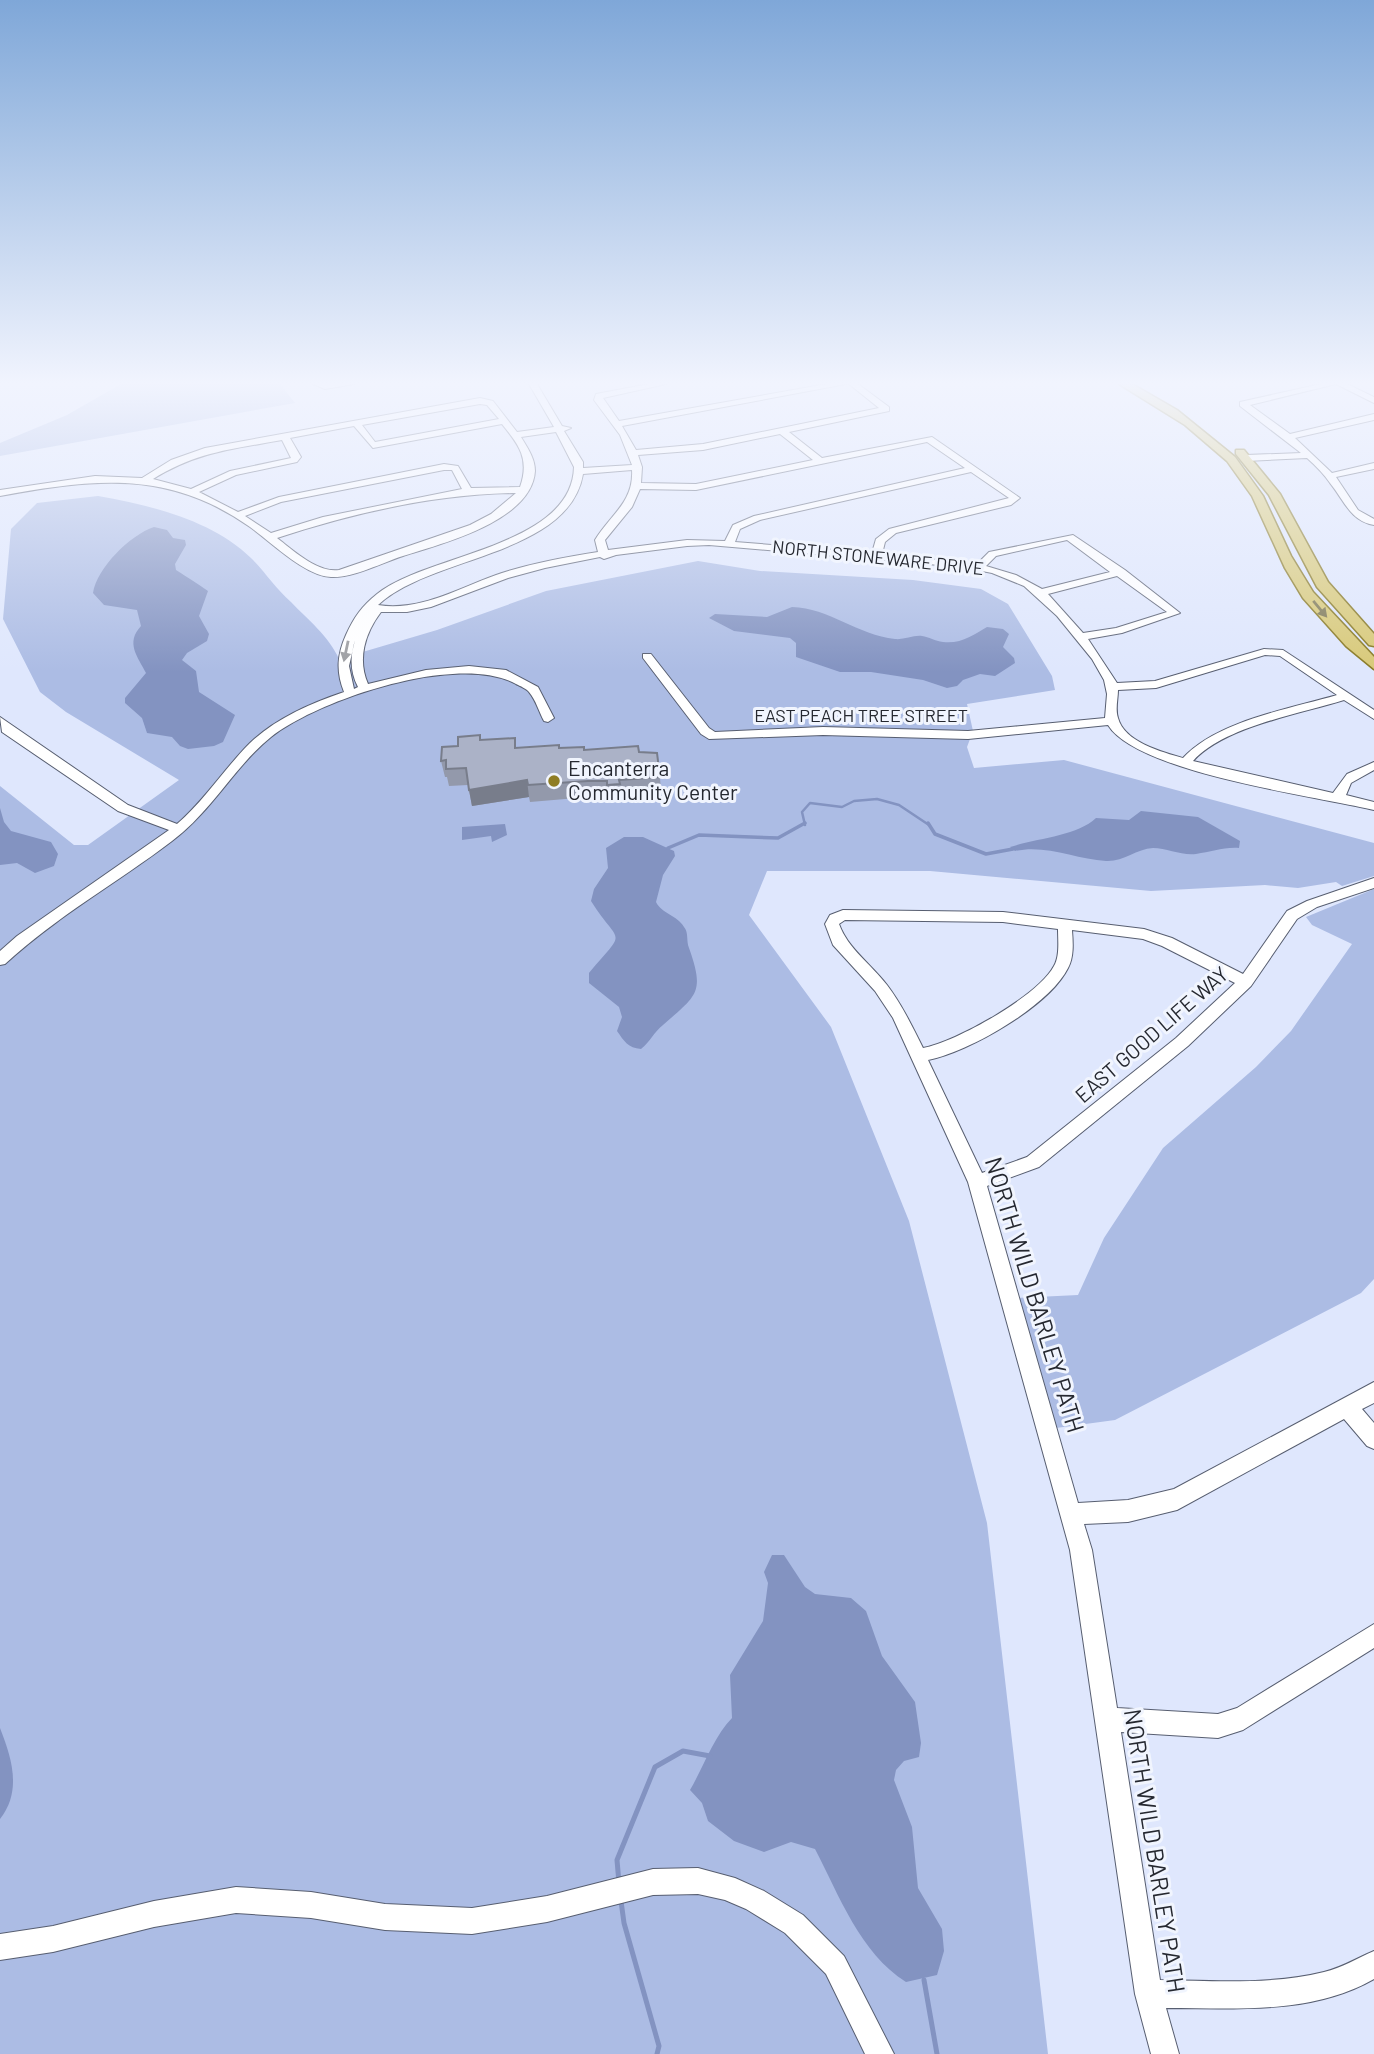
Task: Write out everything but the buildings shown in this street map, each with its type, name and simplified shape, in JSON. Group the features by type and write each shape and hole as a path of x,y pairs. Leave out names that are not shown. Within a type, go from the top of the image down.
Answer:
{"main road":[{"path":"1246,480 1258,497 1300,583 1332,624 1374,665"},
{"path":"1263,480 1274,494 1322,584 1374,642"}],"street":[{"path":"0,493 77,480"},
{"path":"141,480 194,491 238,515 331,574 430,544 498,514 523,490 528,480"},
{"path":"194,491 218,480"},
{"path":"238,515 279,500 384,480"},
{"path":"460,480 468,491"},
{"path":"358,692 343,674 345,652 354,624 403,583 458,566 509,544 552,517 579,480"},
{"path":"604,556 600,540 630,503 637,480"},
{"path":"637,486 696,486 726,480"},
{"path":"729,544 736,527 757,518 926,480"},
{"path":"876,556 880,541 893,531 1014,501 1015,498 989,480"},
{"path":"1332,480 1359,516 1371,522"},
{"path":"270,537 323,520 468,491 523,490"},
{"path":"980,566 993,554 1064,536 1075,539 1175,613 1118,631 1079,637"},
{"name":"NORTH STONEWARE DRIVE","path":"373,608 416,608 521,570 682,542 980,566 1021,581 1040,593 1106,672 1112,687"},
{"path":"430,544 432,550 458,566"},
{"path":"1040,593 1121,572"},
{"path":"1374,715 1276,651 1264,652 1156,684 1112,687 1109,708 1112,721 1121,734 1136,745 1185,763 1374,806"},
{"name":"EAST PEACH TREE STREET","path":"647,656 705,731 713,736 823,731 968,735 1112,721"},
{"path":"0,960 46,919 178,829 208,802 262,738 303,712 358,692 430,673 476,668 518,678 538,692 546,705 548,718"},
{"path":"1185,763 1190,754 1213,738 1346,696"},
{"path":"0,722 6,729 123,808 178,829"},
{"path":"1339,797 1340,789 1353,775 1374,766"},
{"name":"EAST GOOD LIFE WAY","path":"977,1182 1033,1162 1182,1042 1246,982 1292,915 1312,904 1374,883"},
{"name":"NORTH WILD BARLEY PATH","path":"1165,2054 1149,1994 1081,1550 977,1182 900,1016 880,987 838,941 833,931 835,919 843,915 942,914 1003,917 1144,934 1167,942 1246,982"},
{"path":"919,1055 934,1055 988,1028 1046,983 1060,969 1065,949 1065,925"},
{"path":"1072,1514 1128,1511 1177,1499 1374,1392"},
{"path":"1347,1408 1374,1438"},
{"path":"1107,1719 1218,1726 1243,1718 1374,1635"},
{"path":"0,1947 236,1900 312,1905 386,1917 472,1921 593,1898 653,1882 698,1881 726,1887 755,1900 794,1924 835,1965 880,2054"},
{"path":"1149,1994 1311,1990 1340,1983 1374,1964"}],"shaded area":[{"path":"98,496 179,516 235,545 251,558 280,592 318,629 339,659 437,630 546,591 698,561 760,571 913,580 981,589 1008,604 1052,676 1055,690 967,704 973,731 967,747 974,768 1064,760 1374,843 1374,876 1342,886 1336,882 1298,888 1265,885 1151,891 930,871 767,871 749,915 831,1027 909,1221 987,1523 1048,2054 0,2054 0,786 74,845 88,845 179,780 66,712 40,692 3,619 11,529 37,503"},
{"path":"154,527 167,530 173,538 185,540 186,545 175,564 176,570 208,591 199,616 209,634 207,641 187,653 182,660 196,671 199,692 235,715 223,742 214,746 188,749 180,746 172,737 147,733 142,718 125,703 125,698 146,673 133,644 136,632 141,626 137,610 104,605 93,593 101,573 116,554 135,537"},
{"path":"792,607 806,608 881,637 895,639 922,636 956,642 987,627 1003,629 1009,634 1003,647 1014,658 1015,663 995,676 980,674 947,688 923,680 871,672 840,672 796,657 796,643 790,638 734,631 709,618 715,614 767,617"},
{"path":"0,808 4,822 11,831 51,842 58,854 54,866 35,873 17,863 0,865"},
{"path":"1141,811 1198,817 1240,841 1239,848 1191,854 1153,848 1118,860 1106,861 1038,849 1015,851 1010,847 1068,833 1096,818 1129,820"},
{"path":"505,824 507,835 492,842 491,836 462,840 462,827"},
{"path":"624,837 643,837 674,851 675,856 663,875 656,902 686,929 697,984 695,992 684,1007 641,1049 630,1046 617,1031 622,1017 619,1007 589,983 589,973 610,949 616,937 591,901 594,889 608,868 606,848"},
{"path":"1374,889 1374,1279 1361,1293 1115,1420 1056,1428 1016,1298 1078,1295 1104,1238 1163,1148 1256,1067 1291,1031 1352,944 1312,925 1306,917"},
{"path":"772,1555 784,1555 805,1587 815,1594 851,1598 866,1611 882,1656 915,1702 921,1743 919,1757 904,1761 896,1770 894,1780 912,1827 918,1888 942,1929 944,1951 937,1975 906,1982 890,1970 852,1922 815,1849 791,1842 764,1852 734,1841 708,1821 702,1803 690,1790 714,1743 732,1718 730,1675 763,1621 768,1583 764,1572"},
{"path":"0,1728 11,1763 13,1786 7,1808 0,1819"}],"waterway":[{"path":"805,823 802,812 810,803 842,807 854,801 877,799 899,805 929,825"},
{"path":"668,848 699,835 778,838 805,823"},
{"path":"928,823 935,834 986,854 1013,849"},
{"path":"619,1883 617,1860 655,1767 683,1751 710,1756"},
{"path":"621,1901 624,1923 659,2046 657,2054"},
{"path":"924,1980 937,2054"}],"place":[{"name":"Encanterra Community Center","path":"554,781"}]}
